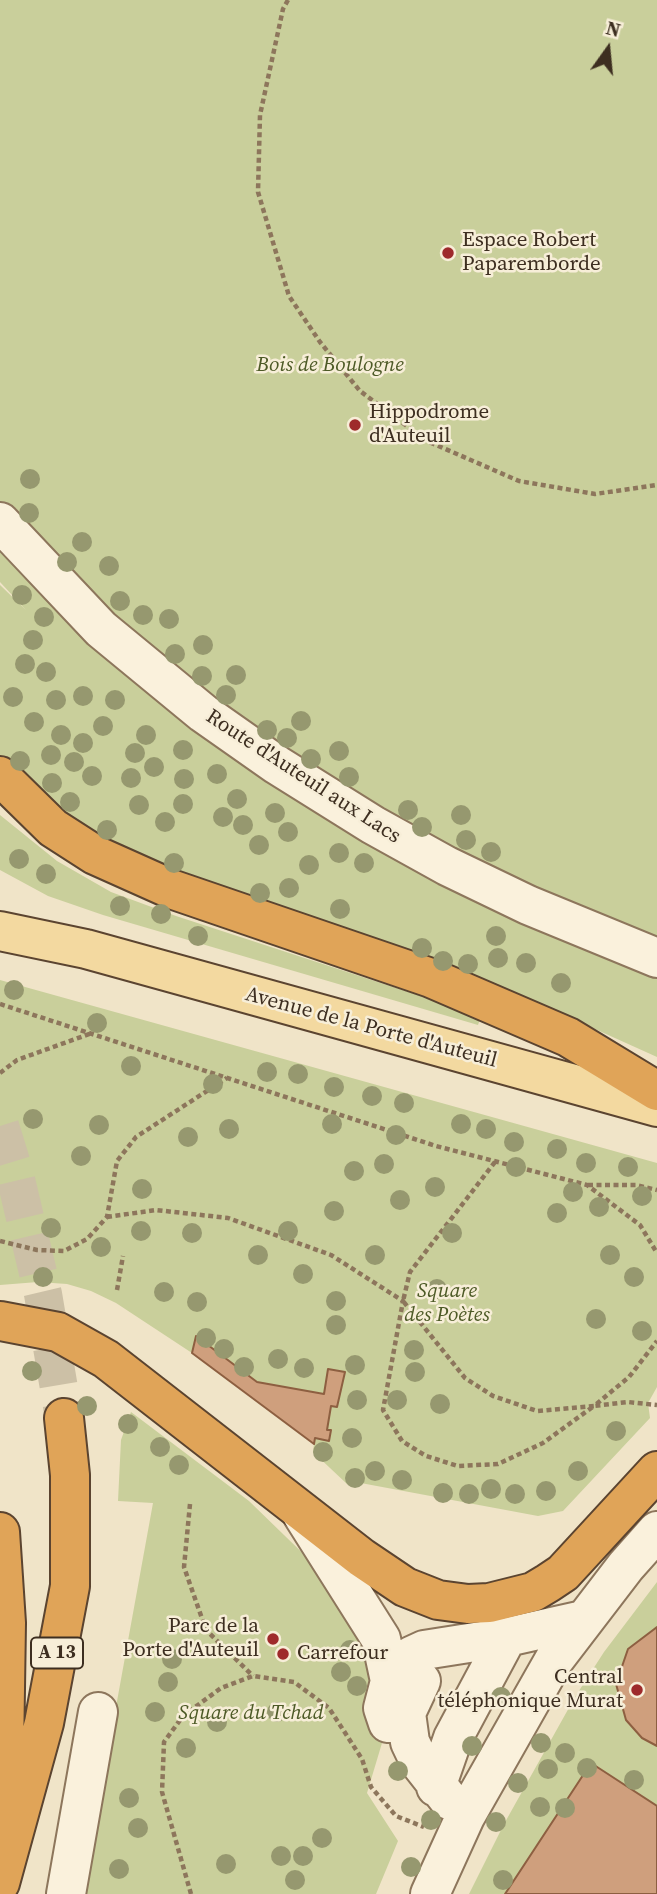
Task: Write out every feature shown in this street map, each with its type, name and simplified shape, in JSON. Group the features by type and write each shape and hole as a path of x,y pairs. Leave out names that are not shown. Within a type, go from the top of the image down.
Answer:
{"highway":[{"path":"0,776 52,828 95,855 171,889 431,978 568,1037 657,1091"},
{"path":"0,1321 58,1332 106,1359 362,1558 405,1587 438,1600 468,1604 489,1603 533,1592 563,1573 657,1471"},
{"name":"A 13","path":"0,1884 44,1723 70,1586 71,1489 64,1418"},
{"path":"0,1532 6,1623 0,1884"}],"main road":[{"name":"Avenue de la Porte d'Auteuil","path":"0,901 86,949"},
{"name":"Avenue de la Porte d'Auteuil","path":"0,931 86,949 657,1107"}],"street":[{"name":"Route d'Auteuil aux Lacs","path":"0,522 101,629 203,713 277,765 373,825 447,866 528,905 657,958"},
{"path":"297,1506 406,1681"},
{"path":"430,1894 449,1824 583,1620 657,1531"},
{"path":"449,1824 436,1787 410,1742 406,1681 411,1656 424,1650 508,1637 583,1620"},
{"path":"436,1787 453,1738 508,1637"},
{"path":"388,1723 383,1708 406,1681"},
{"path":"66,1894 98,1712"}],"path":[{"path":"288,0 283,9 260,115 258,192 289,296 320,342 360,391 427,441 519,481 595,494 657,485"},
{"path":"0,1004 495,1162 587,1185 636,1185 657,1190"},
{"path":"0,1073 17,1060 93,1033"},
{"path":"1,1243 64,1251 87,1238 107,1217 117,1161 136,1137 227,1077"},
{"path":"495,1162 410,1272 383,1410 402,1441 426,1456 458,1466 498,1464 543,1443 594,1406 629,1377 657,1340"},
{"path":"587,1185 640,1224 657,1253"},
{"path":"107,1217 156,1210 228,1218 331,1255 403,1301 434,1344 465,1378 493,1396 537,1411 628,1402 657,1405"},
{"path":"117,1290 123,1255"},
{"path":"190,1504 184,1567 206,1630 253,1676"},
{"path":"191,1894 162,1792 164,1742 183,1716 221,1688 253,1676 294,1682 329,1708 362,1759 371,1787 396,1816 449,1824"}],"green space":[{"name":"Bois de Boulogne","path":"0,0 657,0 657,1057 493,983 190,879 88,834 47,802 0,755 0,585 26,610 0,582"},
{"path":"0,815 57,861 111,892 436,1001 480,1019 478,1025 103,915 48,896 0,870"},
{"name":"Square des Poètes","path":"0,980 657,1163 657,1387 648,1403 650,1418 563,1511 538,1516 350,1481 347,1484 313,1452 314,1444 192,1353 116,1303 91,1291 67,1284 38,1282 0,1285"},
{"name":"Square du Tchad","path":"131,1412 249,1501 319,1569 370,1635 388,1723 367,1793 398,1841 376,1894 82,1894 153,1503 118,1501 121,1440"},
{"path":"657,1582 657,1894 469,1894 504,1824 575,1697 604,1652"}],"building":[{"path":"196,1336 257,1382 324,1394 328,1369 345,1372 337,1407 331,1406 327,1430 331,1430 329,1441 315,1438 314,1444 192,1353"},
{"name":"Central téléphonique Murat","path":"657,1627 657,1746 642,1738 626,1720 616,1684 628,1649"},
{"path":"591,1763 657,1806 657,1894 505,1894"}],"tunnel":[{"path":"0,1126 14,1171 43,1294 64,1418"}],"place":[{"name":"Espace Robert Paparemborde","path":"448,253"},
{"name":"Hippodrome d'Auteuil","path":"355,425"},
{"name":"Parc de la Porte d'Auteuil","path":"273,1639"},
{"name":"Carrefour","path":"283,1654"},
{"name":"Central téléphonique Murat","path":"637,1690"}]}
